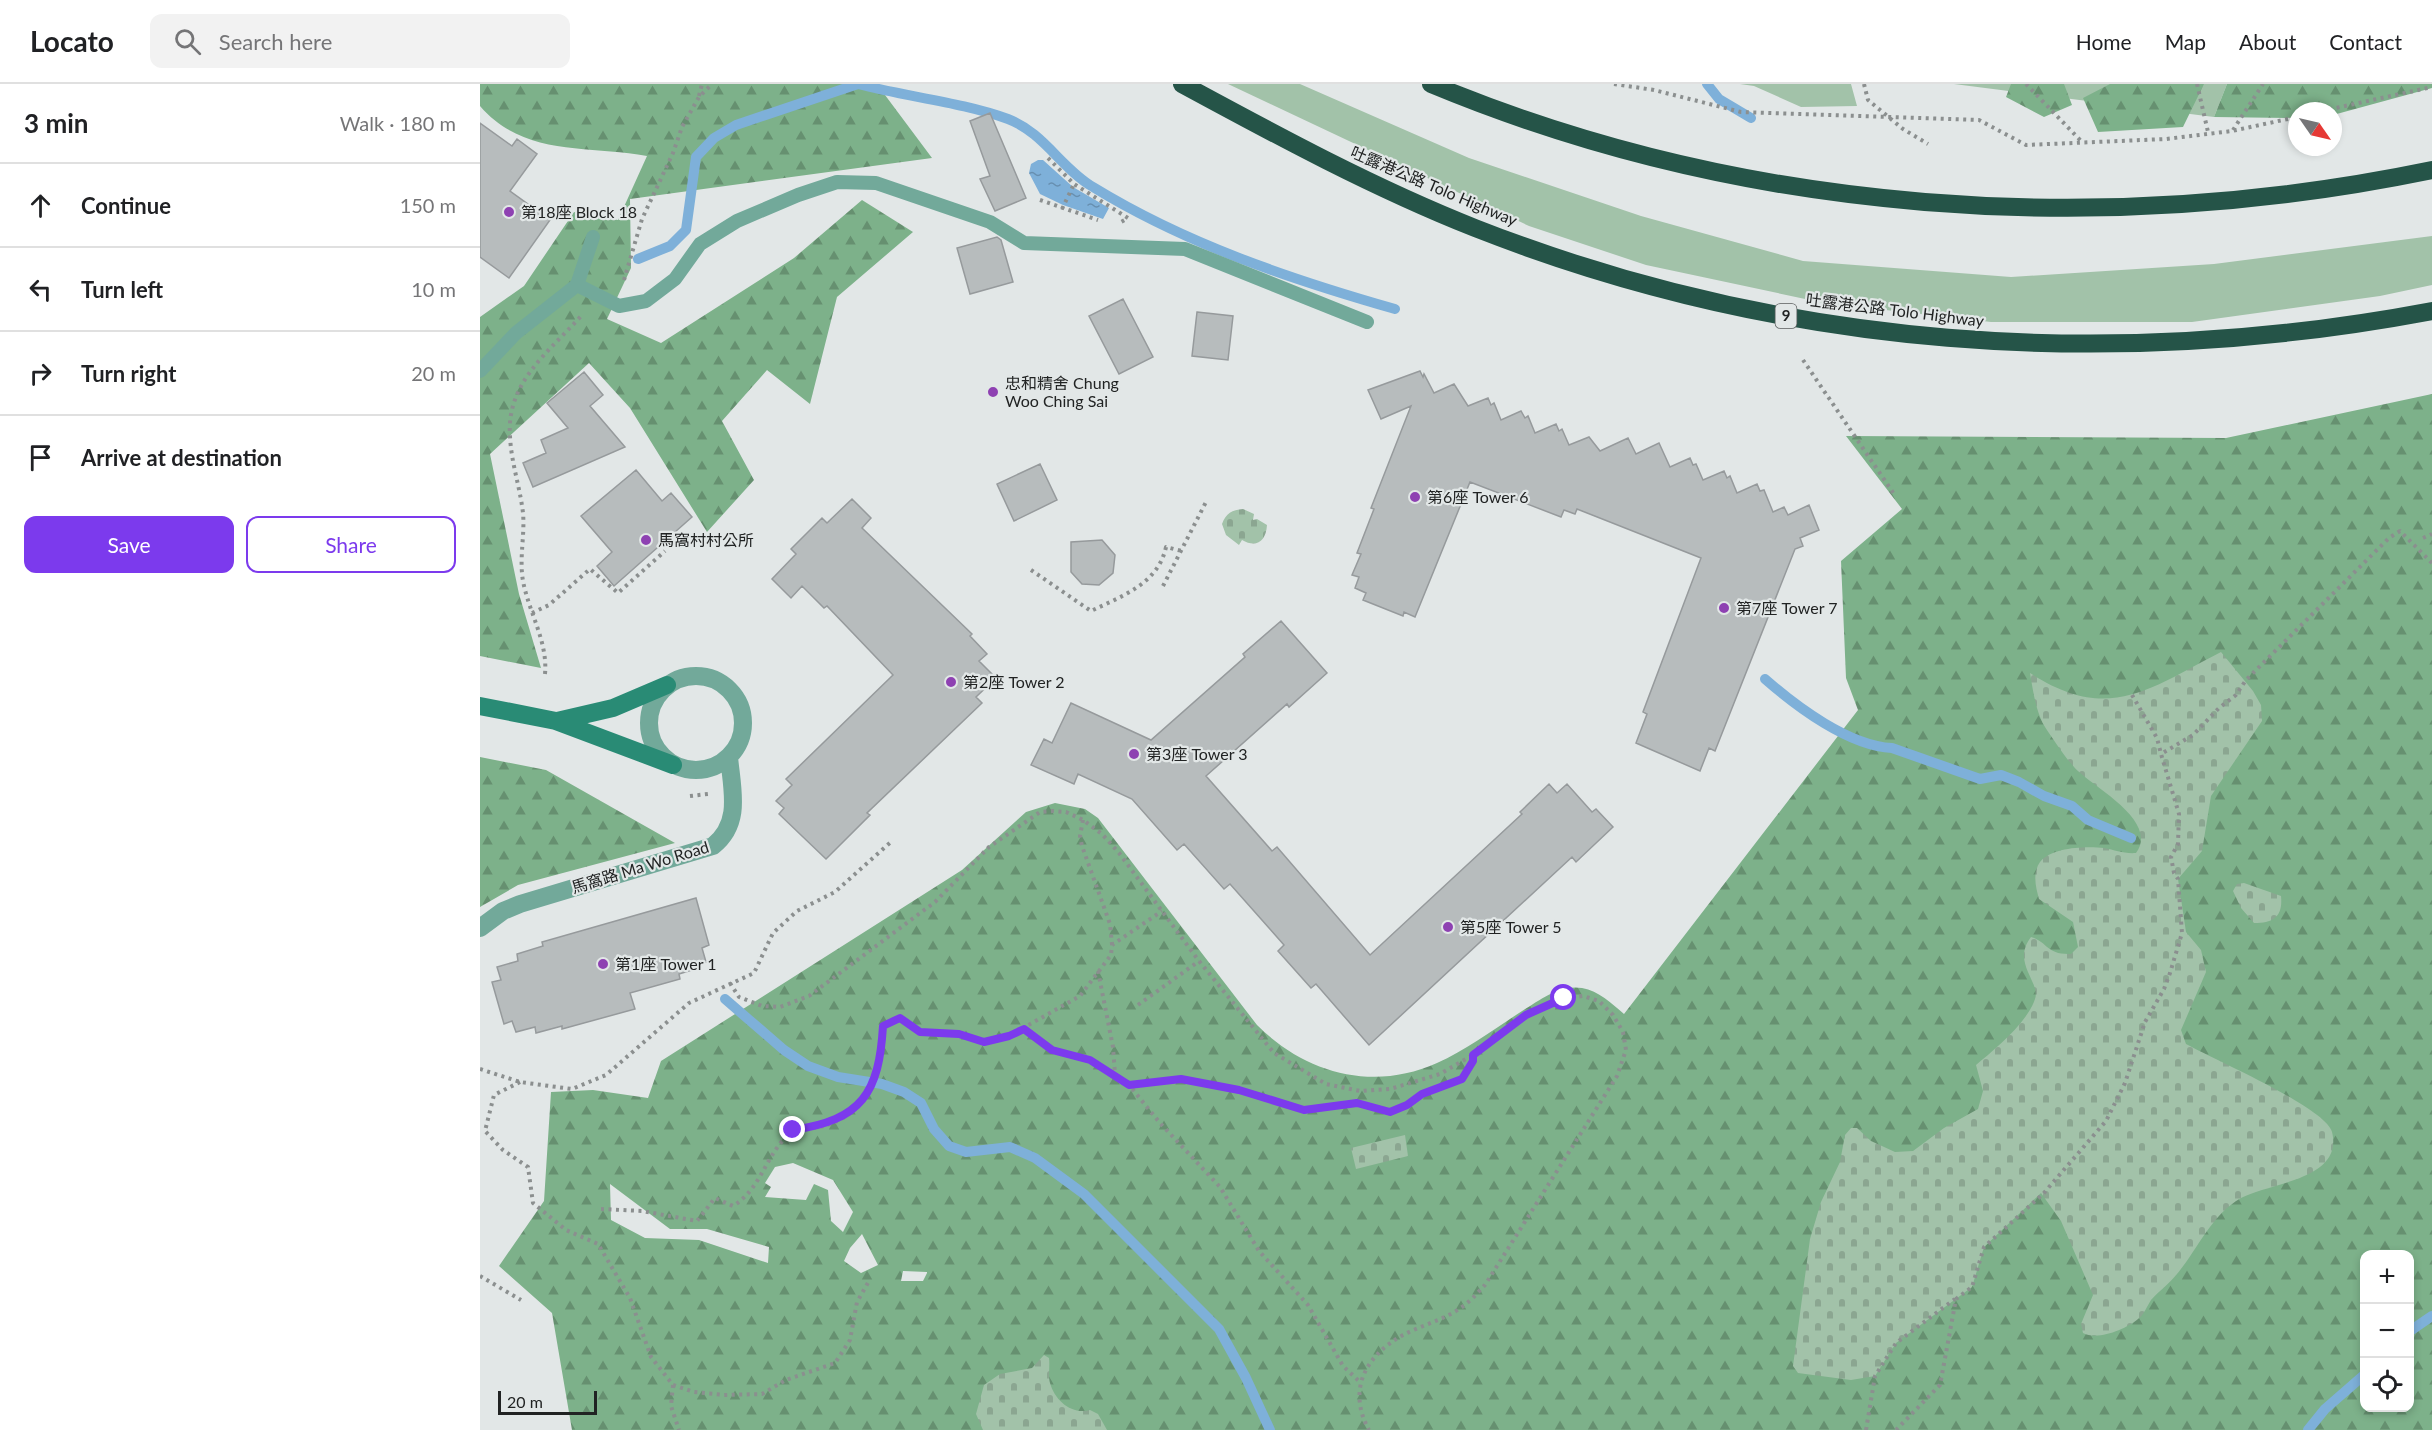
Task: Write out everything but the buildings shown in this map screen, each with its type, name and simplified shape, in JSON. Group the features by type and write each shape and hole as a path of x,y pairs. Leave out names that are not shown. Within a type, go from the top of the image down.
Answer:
{"highway":[{"name":"吐露港公路 Tolo Highway","path":"1182,84 1301,149 1384,189 1475,228 1632,281 1688,297 1779,315 1927,337 2022,344 2110,345 2286,334 2432,310"},
{"path":"1431,84 1558,130 1681,164 1803,188 1919,201 1992,207 2132,208 2323,190 2432,170"}],"street":[{"path":"480,706 556,721 687,770 703,770 717,766 729,757 739,744 743,729 742,713 731,692 712,678 697,675 681,678 612,708 556,721"},
{"path":"667,685 657,697 650,711 649,727 657,748 673,765"},
{"name":"馬窩路 Ma Wo Road","path":"480,928 503,911 520,904 713,846 728,830 733,820 729,757"}],"lane":[{"path":"577,285 620,306 646,302 675,279 700,244 736,221 798,195 837,182 876,183 990,222 1024,243 1185,249 1368,322"},
{"path":"480,371 516,333 577,285 593,237"}],"path":[{"path":"699,97 702,84"},
{"path":"612,302 627,274 642,219 673,153 682,127 699,97 712,84"},
{"path":"1614,84 1654,90 1742,112 1979,120 2026,145 2166,139 2208,132 2232,131 2288,119"},
{"path":"1864,84 1868,100 1903,129 1928,144"},
{"path":"2026,84 2084,143"},
{"path":"2197,84 2208,132"},
{"path":"2232,131 2263,84"},
{"path":"2342,107 2432,87"},
{"path":"1048,158 1073,185 1128,218 1116,226"},
{"path":"1063,207 1073,185"},
{"path":"1040,200 1105,223"},
{"path":"545,674 547,658 523,581 521,543 523,515 509,435 513,406 527,375 599,296"},
{"path":"1803,360 1894,494"},
{"path":"1163,586 1207,500"},
{"path":"2162,754 2193,735 2389,538 2400,531 2432,563"},
{"path":"2423,538 2432,534"},
{"path":"1031,570 1090,611 1152,577 1164,560 1167,547 1182,551"},
{"path":"532,613 549,605 590,569 618,593 665,551"},
{"path":"1866,1430 1875,1376 1896,1343 1972,1287 1984,1247 2043,1194 2106,1121 2125,1083 2145,1022 2164,989 2181,933 2178,879 2174,873 2171,857 2178,843 2179,814 2157,738 2132,695"},
{"path":"730,983 739,997 762,1006 780,1007 809,996 935,902 989,847 1040,812 1066,812 1083,820 1102,834 1119,853 1198,961 1274,1053 1326,1084 1360,1091 1390,1089 1440,1074 1473,1055 1526,1015 1564,998 1582,996 1599,1001 1614,1015 1623,1032 1626,1050 1617,1076 1485,1285 1463,1307 1434,1323 1404,1335 1378,1352 1359,1382 1359,1412 1369,1430"},
{"path":"601,1209 642,1211 697,1221 715,1198 733,1206 746,1198 782,1142 793,1130 822,1126 851,1112 870,1093 882,1053 883,1026 900,1018 920,1032 959,1034 984,1042 1009,1036 1024,1029 1080,996 1111,955 1112,945 1110,924 1082,846 1080,836 1083,820"},
{"path":"480,1069 520,1082 572,1089 606,1075 689,1003 754,973 773,933 797,911 834,892 892,841"},
{"path":"1112,945 1162,911"},
{"path":"1138,1005 1198,961"},
{"path":"1098,970 1113,1047 1115,1074"},
{"path":"1024,1029 1052,1050 1090,1060 1129,1085 1160,1123 1220,1187 1258,1251 1308,1305 1343,1366 1359,1382"},
{"path":"1129,1085 1181,1079 1239,1090 1304,1110 1357,1103 1390,1112 1407,1105 1422,1094 1462,1079 1473,1061 1473,1055"},
{"path":"520,1082 494,1095 485,1131 503,1150 528,1167 533,1203 566,1230 598,1244 630,1298 651,1357 673,1385 694,1392 724,1395 762,1394 786,1380 835,1363 850,1340 857,1302 869,1281"},
{"path":"480,1276 521,1300"},
{"path":"1896,1430 1940,1385 1956,1299"},
{"path":"673,1385 672,1406 678,1430"}],"green space":[{"path":"480,84 861,84 885,95 932,158 630,199 631,268 607,319 661,343 794,258 862,200 913,232 837,297 810,404 767,370 722,421 754,480 707,532 630,408 589,363 490,454 519,594 541,668 480,656 480,317 524,286 574,212 618,220 647,156 558,146 516,134 497,122 480,106"},
{"path":"1228,84 1300,84 1469,158 1641,216 1803,261 2011,277 2214,264 2432,236 2432,285 2380,296 2192,322 1991,322 1824,303 1646,265 1529,226"},
{"path":"1740,84 1851,84 1857,106 1801,107 1754,86"},
{"path":"1954,84 2227,84 2214,117"},
{"path":"2011,84 2064,84 2072,105 2044,117 2006,97"},
{"path":"2110,84 2204,84 2183,127 2098,132 2083,98"},
{"path":"2227,84 2432,84 2432,88 2342,113 2342,102 2288,102 2288,118 2214,117"},
{"path":"2432,394 2432,1430 572,1430 552,1313 499,1266 544,1201 551,1092 593,1090 648,1098 661,1061 962,870 1026,812 1055,803 1085,809 1098,818 1257,1025 1276,1042 1318,1066 1341,1073 1365,1076 1389,1076 1413,1072 1458,1052 1541,999 1557,991 1573,987 1594,992 1624,1014 1858,710 1846,678 1841,561 1902,509 1846,436 2226,438","holes":["793,1163 833,1180 853,1212 843,1232 831,1221 828,1190 814,1184 806,1200 765,1197 771,1187 765,1183 775,1167","610,1184 670,1229 707,1229 769,1247 768,1263 699,1240 645,1238 611,1220","862,1234 878,1265 861,1273 844,1261 850,1248","903,1271 927,1272 923,1281 901,1281"]},
{"path":"1243,509 1254,514 1253,520 1257,519 1267,525 1265,536 1259,542 1252,543 1242,540 1239,545 1226,535 1222,524 1225,517 1233,511"},
{"path":"2221,652 2253,691 2261,705 2262,721 2211,796 2202,851 2178,879 2186,932 2201,950 2206,972 2181,1030 2186,1044 2267,1085 2310,1110 2325,1122 2332,1132 2333,1148 2327,1160 2316,1170 2301,1177 2253,1193 2230,1205 2213,1223 2177,1274 2151,1300 2142,1315 2119,1330 2096,1336 2083,1333 2081,1324 2093,1295 2061,1221 2041,1193 1984,1247 1972,1287 1896,1343 1875,1376 1851,1380 1798,1373 1793,1366 1810,1239 1821,1202 1840,1162 1845,1135 1851,1128 1857,1128 1871,1141 1895,1152 1913,1151 1944,1128 1978,1109 1983,1091 1976,1065 2018,1026 2035,999 2036,993 2024,955 2031,937 2063,954 2071,954 2078,947 2073,922 2039,899 2035,876 2040,862 2045,857 2061,850 2088,847 2136,853 2141,841 2133,818 2074,767 2045,727 2037,708 2030,673 2058,688 2083,696 2106,699 2128,696 2149,688"},
{"path":"480,757 546,770 675,843 518,885 480,907"},
{"path":"2244,883 2281,896 2280,909 2276,917 2267,922 2254,923 2241,908 2233,891 2237,884"},
{"path":"1405,1135 1408,1156 1356,1169 1351,1148"},
{"path":"1044,1355 1049,1358 1052,1390 1060,1401 1071,1408 1090,1410 1098,1414 1107,1430 983,1430 976,1414 984,1385 1000,1374 1032,1368"}],"water":[{"path":"1043,160 1073,187 1109,208 1103,219 1040,194 1029,173 1031,164"}],"waterway":[{"path":"858,84 972,108 1008,119 1032,133 1072,171 1093,187 1165,226 1278,272 1395,309"},
{"path":"638,259 670,246 686,230 696,157 714,138 736,125 858,84"},
{"path":"1707,84 1719,99 1751,118"},
{"path":"1765,679 1808,713 1841,733 1980,779 2001,775 2044,796 2072,806 2088,820 2131,838"},
{"path":"725,999 784,1050 808,1066 838,1077 882,1084 904,1092 921,1103 934,1129 949,1146 966,1152 1010,1147 1035,1158 1084,1194 1219,1329 1246,1378 1270,1430"},
{"path":"2414,1328 2432,1316"},
{"path":"2308,1430 2325,1409 2360,1378"}],"place":[{"name":"第18座 Block 18","path":"509,212"},
{"name":"忠和精舍 Chung Woo Ching Sai","path":"993,392"},
{"name":"第6座 Tower 6","path":"1415,497"},
{"name":"馬窩村村公所","path":"646,540"},
{"name":"第7座 Tower 7","path":"1724,608"},
{"name":"第2座 Tower 2","path":"951,682"},
{"name":"第3座 Tower 3","path":"1134,754"},
{"name":"第5座 Tower 5","path":"1448,927"},
{"name":"第1座 Tower 1","path":"603,964"}],"route":[{"path":"793,1130 822,1126 851,1112 870,1093 882,1053 883,1026 900,1018 920,1032 959,1034 984,1042 1009,1036 1024,1029 1052,1050 1090,1060 1129,1085 1147,1081 1181,1079 1239,1090 1304,1110 1357,1103 1390,1112 1407,1105 1422,1094 1462,1079 1469,1071 1473,1055 1526,1015 1564,998"}]}
